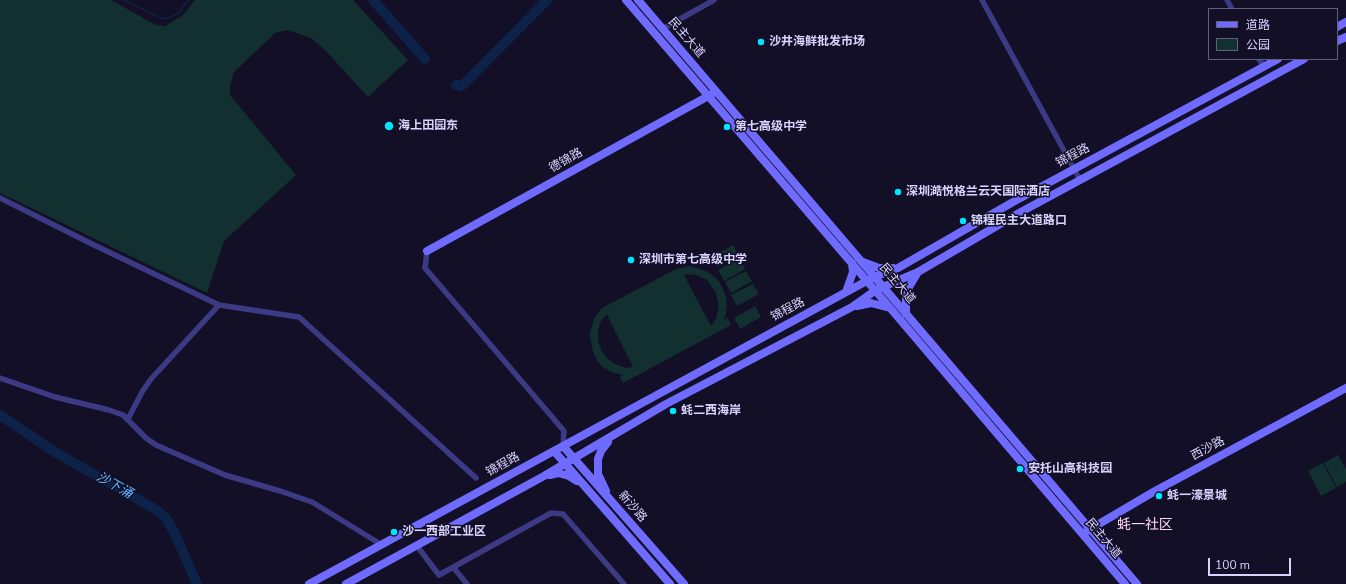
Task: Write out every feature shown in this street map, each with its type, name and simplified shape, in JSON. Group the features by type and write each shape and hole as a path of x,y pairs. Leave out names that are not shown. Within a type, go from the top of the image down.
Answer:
{"main road":[{"name":"民主大道","path":"626,0 862,261 871,279"},
{"name":"民主大道","path":"638,0 712,94 852,263 871,279 891,309 1125,584"},
{"name":"锦程路","path":"309,584 846,292 871,279 898,268 1013,202 1276,60"},
{"name":"锦程路","path":"346,584 546,475 611,438 666,404 852,307 879,289 918,272 1019,213 1302,60"},
{"name":"德锦路","path":"427,250 712,94"},
{"path":"862,261 879,268 898,268"},
{"path":"846,292 853,272 852,263"},
{"path":"906,314 906,298 909,287 918,272"},
{"name":"民主大道","path":"879,289 906,314 1137,584"},
{"path":"852,307 871,303 891,309"},
{"name":"西沙路","path":"1083,534 1155,491 1346,388"},
{"path":"611,438 601,451 598,459 598,474 611,501"},
{"name":"新沙路","path":"563,446 684,584"},
{"name":"新沙路","path":"554,451 670,584"},
{"path":"546,475 558,473 569,476 584,486"}],"street":[{"path":"662,29 714,0"},
{"path":"982,0 1080,180"},
{"path":"1260,60 1264,67"},
{"path":"0,198 219,305 300,317 476,478"},
{"path":"427,250 425,268 564,431 563,446"},
{"path":"128,419 142,392 151,379 219,305"},
{"path":"0,378 55,397 110,410 123,415 146,438 156,445 225,475 312,502 382,545"},
{"path":"416,546 439,575 552,513 563,514 624,584"},
{"path":"453,567 467,584"}],"green space":[{"path":"0,0 111,0 156,25 165,26 182,16 195,0 353,0 408,60 368,97 324,49 311,38 288,30 275,33 234,72 230,86 230,95 296,175 224,241 207,293 0,193"},
{"path":"733,245 738,256 717,267 711,257"},
{"path":"739,258 745,269 724,281 718,270"},
{"path":"690,266 706,271 716,278 720,283 727,300 724,320 728,318 731,325 623,383 620,377 623,375 612,372 603,367 598,362 593,352 590,334 594,319 602,308 676,269","holes":["684,275 696,275 707,280 716,293 719,307 716,319 711,326","607,315 633,367 626,368 615,364 607,358 601,350 598,340 598,330 601,321"]},
{"path":"746,271 752,281 731,293 725,282"},
{"path":"753,284 759,294 737,306 731,295"},
{"path":"755,306 761,317 740,329 734,318"},
{"path":"1338,455 1346,469 1346,482 1337,487 1324,463"},
{"path":"1323,463 1336,488 1321,496 1308,471"}],"waterway":[{"path":"124,0 164,19 178,14 188,0"},
{"path":"373,0 425,59"},
{"path":"456,85 461,86 464,84 547,0"},
{"name":"沙下涌","path":"0,415 53,451 155,509 166,518 175,534 197,584"}],"place":[{"name":"沙井海鲜批发市场","path":"761,42"},
{"name":"海上田园东","path":"389,126"},
{"name":"第七高级中学","path":"727,127"},
{"name":"深圳澔悦格兰云天国际酒店","path":"898,192"},
{"name":"锦程民主大道路口","path":"963,221"},
{"name":"深圳市第七高级中学","path":"631,260"},
{"name":"蚝二西海岸","path":"673,411"},
{"name":"安托山高科技园","path":"1020,469"},
{"name":"蚝一濠景城","path":"1159,496"},
{"name":"沙一西部工业区","path":"394,532"}],"district":[{"name":"蚝一社区","path":"1145,526"}]}
